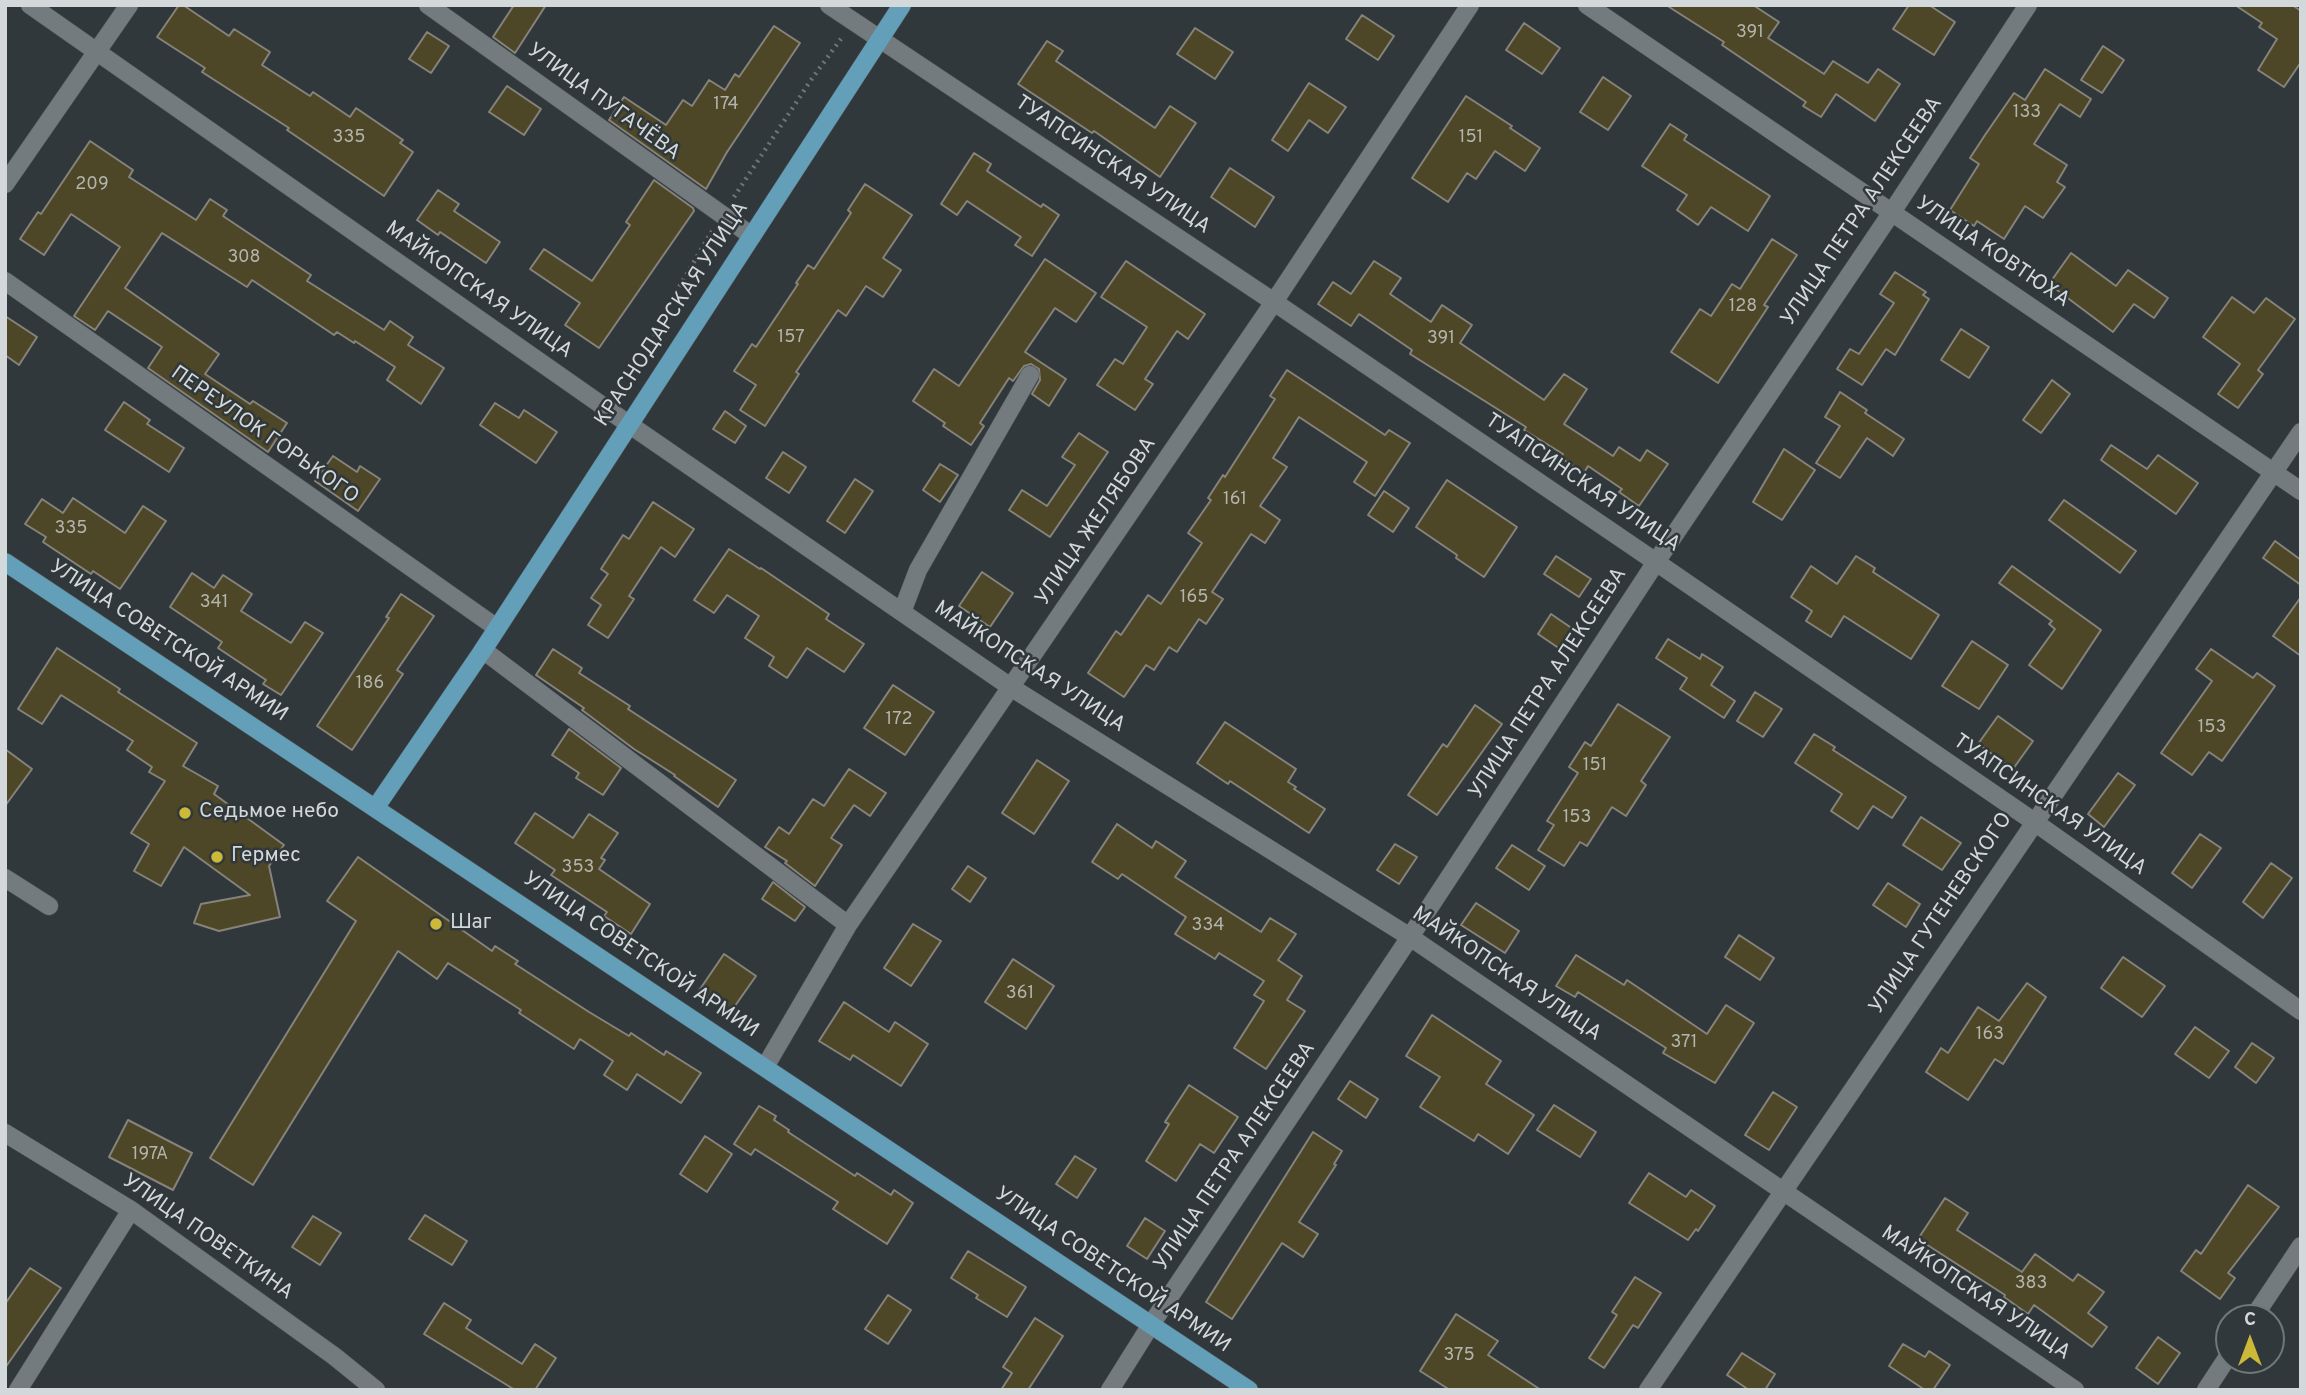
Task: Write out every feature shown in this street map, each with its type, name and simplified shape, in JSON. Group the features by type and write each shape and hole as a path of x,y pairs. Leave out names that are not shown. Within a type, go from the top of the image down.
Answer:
{"main road":[{"name":"КРАСНОДАРСКАЯ УЛИЦА","path":"376,807 483,650 902,5"},
{"name":"УЛИЦА СОВЕТСКОЙ АРМИИ","path":"5,562 1249,1390"}],"street":[{"name":"МАЙКОПСКАЯ УЛИЦА","path":"30,5 630,425 1012,688 1410,937 2075,1390"},
{"path":"5,184 129,5"},
{"name":"УЛИЦА ПУГАЧЁВА","path":"428,5 752,236"},
{"name":"ТУАПСИНСКАЯ УЛИЦА","path":"829,5 1274,302 1656,562 2033,821 2301,1011"},
{"name":"УЛИЦА ЖЕЛЯБОВА","path":"765,1067 848,925 1274,302 1470,5"},
{"name":"УЛИЦА КОВТЮХА","path":"1587,5 2301,491"},
{"name":"УЛИЦА ПЕТРА АЛЕКСЕЕВА","path":"1110,1390 1656,562 2028,5"},
{"name":"ПЕРЕУЛОК ГОРЬКОГО","path":"5,281 497,628"},
{"name":"МАЙКОПСКАЯ УЛИЦА","path":"902,612 918,570 1030,374"},
{"name":"УЛИЦА ГУТЕНЕВСКОГО","path":"1648,1390 1782,1189 2301,432"},
{"path":"483,650 848,925"},
{"path":"5,878 49,906"},
{"name":"УЛИЦА ПОВЕТКИНА","path":"5,1133 131,1210 334,1356 376,1390"},
{"path":"18,1390 131,1210"},
{"path":"2262,1304 2301,1245"},
{"path":"2206,1390 2217,1374"}],"building":[{"path":"179,5 183,5 229,36 234,29 270,52 262,65 310,96 313,92 350,117 356,108 403,140 400,143 413,152 384,196 287,130 289,128 202,72 205,68 157,37"},
{"path":"514,5 546,5 515,53 493,37"},
{"path":"1666,5 1753,5 1779,22 1768,38 1824,74 1833,61 1868,83 1878,69 1900,84 1875,121 1836,94 1821,117 1803,106 1806,102 1722,45 1724,42"},
{"path":"1909,5 1929,5 1955,22 1934,55 1893,29"},
{"path":"2235,5 2292,5 2301,11 2301,62 2284,87 2258,70 2277,39 2259,27 2262,23"},
{"path":"1362,15 1394,36 1378,60 1346,39"},
{"path":"1524,23 1560,48 1542,74 1506,50"},
{"path":"774,26 800,43 727,152 706,189 609,120 624,97 666,125 683,100 692,106 709,80 725,90 735,74 739,77"},
{"path":"1195,28 1233,52 1215,79 1177,54"},
{"path":"427,32 449,46 431,73 409,59"},
{"path":"1047,41 1063,51 1056,61 1155,128 1170,106 1196,123 1160,177 1094,131 1092,133 1018,84"},
{"path":"2103,46 2124,60 2102,93 2081,80"},
{"path":"2045,69 2091,99 2080,117 2060,104 2034,144 2067,165 2057,182 2065,187 2043,218 2025,206 2004,239 1977,221 1974,226 1950,210 1979,164 1970,158 1985,135 2014,93 2025,100"},
{"path":"1603,77 1631,96 1608,130 1580,112"},
{"path":"1309,83 1346,107 1328,133 1309,120 1288,151 1272,140"},
{"path":"507,86 541,109 524,135 489,112"},
{"path":"1466,96 1540,148 1525,171 1495,151 1476,179 1467,173 1448,202 1412,178"},
{"path":"1670,124 1687,135 1684,140 1770,196 1748,231 1711,207 1698,225 1677,210 1687,195 1642,166"},
{"path":"90,141 133,170 129,177 196,220 210,199 227,210 223,216 311,275 307,281 384,330 390,321 413,337 408,345 444,368 421,404 387,380 395,367 355,341 354,343 337,332 334,335 252,280 247,287 162,233 125,288 219,354 205,374 250,404 253,401 287,423 268,452 148,368 162,347 108,311 95,330 74,316 120,247 71,214 44,255 20,239 38,212 41,214"},
{"path":"974,153 991,164 987,171 1041,207 1043,204 1059,215 1032,256 1015,245 1021,237 967,201 957,215 941,204"},
{"path":"1230,168 1274,197 1255,227 1211,197"},
{"path":"654,180 694,211 599,348 565,325 580,303 530,269 544,249 592,281 630,225 626,222"},
{"path":"865,184 912,215 883,258 901,270 883,297 866,286 846,316 838,310 796,372 799,374 765,426 740,410 756,385 734,371 752,344 756,347 808,265 814,269 851,213 848,210"},
{"path":"438,190 459,204 454,211 500,242 486,263 417,220"},
{"path":"1772,239 1797,255 1764,305 1768,307 1718,383 1671,352 1700,309 1711,316 1732,284 1740,289"},
{"path":"2071,253 2116,286 2128,270 2168,298 2154,318 2134,304 2113,332 2049,284"},
{"path":"1045,259 1096,293 1076,322 1055,308 1025,352 1066,379 1049,406 1032,394 1040,380 1039,369 1031,364 1024,366 1013,381 1009,378 980,423 984,426 971,445 913,401 934,369 959,386"},
{"path":"1126,261 1205,314 1188,339 1177,331 1145,379 1153,384 1135,410 1097,385 1115,359 1123,364 1147,327 1101,297"},
{"path":"1374,261 1401,278 1390,294 1431,322 1442,305 1472,325 1460,343 1544,400 1564,374 1587,389 1564,424 1613,456 1619,447 1640,461 1647,450 1668,464 1639,506 1619,492 1622,489 1588,466 1584,473 1561,458 1563,454 1524,430 1526,427 1410,354 1412,350 1359,314 1351,326 1318,304 1333,282 1351,294"},
{"path":"1895,272 1926,292 1923,295 1929,299 1895,355 1886,349 1862,385 1837,369 1850,349 1859,354 1894,303 1880,294"},
{"path":"2232,297 2254,313 2266,298 2295,319 2258,370 2263,374 2238,408 2218,394 2240,364 2203,337"},
{"path":"5,316 37,337 19,365 5,355"},
{"path":"1961,329 1989,347 1969,378 1941,360"},
{"path":"1287,370 1385,435 1389,430 1410,443 1375,496 1354,482 1367,462 1299,417 1273,458 1287,467 1260,506 1280,520 1265,543 1251,534 1212,592 1223,599 1206,624 1199,619 1177,652 1169,647 1154,670 1146,665 1124,697 1088,673 1116,631 1121,635 1148,595 1161,604 1202,543 1188,533 1211,500 1208,498 1223,475 1225,477 1275,399 1270,396"},
{"path":"2052,380 2070,394 2041,433 2023,420"},
{"path":"1840,392 1867,410 1865,413 1904,439 1893,456 1867,438 1840,478 1816,463 1840,426 1825,417"},
{"path":"124,402 150,420 147,424 184,448 169,472 105,430"},
{"path":"495,403 519,418 524,410 557,432 536,463 480,425"},
{"path":"725,411 746,426 735,443 713,429"},
{"path":"1079,433 1108,452 1050,537 1009,510 1022,490 1047,506 1075,465 1062,457"},
{"path":"2111,445 2147,469 2158,455 2198,483 2176,514 2101,460"},
{"path":"1784,449 1815,470 1782,520 1753,502"},
{"path":"783,452 806,467 789,493 766,478"},
{"path":"333,456 357,472 360,466 380,479 358,511 315,481"},
{"path":"940,464 958,475 940,502 923,490"},
{"path":"855,479 873,491 845,533 827,521"},
{"path":"1447,480 1517,527 1484,577 1416,527"},
{"path":"1384,491 1409,508 1393,532 1368,515"},
{"path":"73,498 125,533 143,506 166,521 120,589 93,571 91,574 43,542 46,537 25,524 42,499 63,513"},
{"path":"2064,500 2136,551 2120,573 2049,520"},
{"path":"653,502 694,529 675,557 661,547 629,596 634,599 608,638 588,625 601,605 591,598 608,574 601,569 623,535 629,539"},
{"path":"2275,541 2301,560 2301,585 2263,558"},
{"path":"729,549 829,614 826,619 864,644 844,672 807,648 787,678 769,666 774,657 745,638 759,616 727,595 714,613 694,600"},
{"path":"1556,556 1591,579 1579,597 1544,574"},
{"path":"1856,556 1875,568 1873,572 1939,615 1911,659 1844,616 1831,637 1806,621 1812,611 1791,597 1811,566 1837,584"},
{"path":"2012,566 2101,630 2062,689 2029,665 2055,629 2049,624 2052,621 1999,583"},
{"path":"982,572 1013,593 990,627 959,606"},
{"path":"192,573 214,588 223,575 252,594 241,611 291,643 305,622 323,633 281,695 263,684 266,680 218,648 222,642 170,607"},
{"path":"401,594 434,616 397,670 403,674 352,750 317,726 389,618 386,617"},
{"path":"2301,597 2301,656 2273,636"},
{"path":"1551,614 1573,629 1560,649 1538,634"},
{"path":"1668,639 1700,659 1702,654 1723,667 1711,685 1735,701 1724,718 1680,689 1687,678 1656,658"},
{"path":"1972,641 2008,665 1979,709 1942,686"},
{"path":"57,648 120,689 118,692 197,743 183,766 218,786 214,794 284,845 269,866 280,917 219,931 194,923 201,904 250,895 184,847 161,886 134,871 149,844 131,833 165,781 149,772 152,767 127,750 133,741 61,695 42,724 18,709"},
{"path":"553,649 582,668 579,673 630,706 628,709 736,780 718,807 634,749 582,710 584,708 536,675"},
{"path":"2211,649 2253,678 2257,673 2275,686 2222,761 2209,752 2192,775 2161,753 2212,681 2196,669"},
{"path":"893,685 934,712 905,755 864,728"},
{"path":"1755,692 1782,709 1763,737 1737,721"},
{"path":"1618,704 1670,737 1641,781 1646,785 1626,816 1612,807 1587,846 1580,842 1564,866 1538,850 1554,825 1547,821 1578,773 1569,767 1585,742 1591,746"},
{"path":"1475,705 1502,724 1437,815 1408,795 1443,744 1447,747"},
{"path":"1998,716 2033,741 2013,769 1978,744"},
{"path":"1225,722 1296,769 1288,782 1296,787 1294,789 1325,809 1309,833 1230,781 1228,784 1197,763"},
{"path":"569,729 621,768 603,795 576,778 579,773 552,755"},
{"path":"1814,734 1835,747 1833,750 1906,797 1892,818 1873,806 1858,829 1831,811 1842,794 1795,763"},
{"path":"5,749 32,769 5,806"},
{"path":"1037,760 1069,781 1034,834 1002,813"},
{"path":"849,769 886,793 870,816 854,805 831,838 842,845 815,886 785,863 787,861 765,847 779,827 789,834 813,799 824,806"},
{"path":"2118,773 2135,785 2104,827 2088,814"},
{"path":"535,813 573,838 589,814 618,833 601,858 605,860 599,869 650,904 631,934 604,916 607,912 551,875 555,870 515,843"},
{"path":"1921,817 1961,843 1942,870 1903,845"},
{"path":"1117,824 1152,848 1156,841 1186,861 1175,877 1261,932 1270,918 1296,934 1278,960 1302,976 1287,1000 1305,1011 1266,1069 1234,1048 1264,1001 1254,995 1264,981 1219,953 1215,959 1175,934 1186,917 1122,874 1118,879 1092,862"},
{"path":"2200,834 2221,848 2192,888 2172,873"},
{"path":"1395,844 1417,857 1399,884 1377,870"},
{"path":"1512,845 1545,866 1529,890 1496,868"},
{"path":"358,857 492,951 495,946 518,961 515,964 589,1012 629,1036 631,1033 664,1055 666,1051 701,1073 681,1103 637,1074 627,1090 604,1075 613,1061 580,1039 574,1049 519,1013 521,1010 448,963 437,979 398,951 253,1185 210,1158 356,921 327,901"},
{"path":"2271,863 2292,878 2263,918 2243,902"},
{"path":"968,866 986,878 970,902 952,889"},
{"path":"773,882 805,907 795,921 762,899"},
{"path":"1888,883 1920,904 1906,927 1873,905"},
{"path":"1476,903 1519,931 1505,953 1461,925"},
{"path":"913,924 941,941 911,986 884,968"},
{"path":"1739,935 1774,958 1760,980 1725,957"},
{"path":"724,954 756,976 730,1013 698,992"},
{"path":"1576,955 1624,985 1627,980 1707,1034 1726,1005 1754,1023 1715,1083 1663,1053 1666,1048 1578,992 1575,997 1556,986"},
{"path":"2123,957 2165,986 2142,1017 2101,988"},
{"path":"1013,959 1054,986 1026,1029 985,1002"},
{"path":"2027,983 2046,997 2003,1064 1995,1059 1968,1100 1926,1072 1941,1048 1948,1053 1978,1007 1999,1021"},
{"path":"844,1002 889,1032 895,1022 928,1044 901,1086 853,1055 850,1060 819,1041"},
{"path":"1432,1015 1501,1061 1486,1084 1534,1115 1508,1154 1478,1134 1474,1141 1420,1107 1440,1077 1406,1056"},
{"path":"2195,1027 2229,1051 2209,1078 2175,1054"},
{"path":"2252,1043 2274,1058 2256,1083 2235,1067"},
{"path":"1350,1081 1378,1099 1366,1118 1338,1099"},
{"path":"1189,1085 1238,1117 1214,1153 1200,1144 1176,1181 1146,1161 1169,1124 1165,1122"},
{"path":"1773,1092 1797,1107 1769,1150 1745,1135"},
{"path":"1554,1105 1596,1132 1580,1157 1537,1130"},
{"path":"759,1106 776,1116 774,1120 789,1130 788,1132 855,1176 857,1173 891,1195 894,1190 913,1203 887,1244 833,1209 838,1202 755,1149 751,1155 734,1144"},
{"path":"128,1120 192,1153 173,1190 109,1157"},
{"path":"1313,1132 1342,1151 1334,1164 1336,1165 1299,1222 1318,1234 1303,1257 1282,1243 1232,1319 1206,1302"},
{"path":"705,1136 732,1154 707,1192 680,1174"},
{"path":"1075,1156 1096,1169 1077,1198 1056,1184"},
{"path":"1649,1173 1686,1197 1691,1190 1715,1206 1698,1231 1696,1229 1688,1240 1629,1203"},
{"path":"2248,1185 2279,1207 2228,1273 2235,1278 2220,1299 2181,1271 2196,1250 2201,1254"},
{"path":"1945,1198 1968,1213 1957,1230 2022,1272 2035,1254 2073,1281 2078,1274 2104,1292 2088,1313 2107,1327 2092,1347 2034,1305 2028,1314 2004,1297 2005,1295 1918,1239"},
{"path":"425,1215 467,1241 452,1265 409,1239"},
{"path":"313,1216 341,1233 320,1265 292,1247"},
{"path":"1145,1218 1165,1231 1147,1259 1127,1246"},
{"path":"968,1251 1026,1287 1007,1317 976,1298 978,1295 951,1278"},
{"path":"30,1268 61,1288 5,1368 5,1304"},
{"path":"1635,1277 1661,1293 1638,1328 1633,1325 1604,1368 1589,1358 1617,1315 1612,1312"},
{"path":"888,1295 911,1310 888,1344 865,1329"},
{"path":"444,1303 471,1320 466,1328 522,1364 535,1344 556,1358 535,1390 515,1390 424,1334"},
{"path":"1456,1314 1498,1341 1488,1355 1541,1390 1450,1390 1420,1371"},
{"path":"1035,1318 1063,1336 1028,1390 1001,1390 1012,1373 1003,1367"},
{"path":"2158,1337 2180,1353 2158,1384 2136,1368"},
{"path":"1903,1344 1925,1357 1929,1351 1950,1365 1933,1390 1925,1390 1889,1366"},
{"path":"1742,1353 1775,1374 1765,1390 1749,1390 1727,1375"}],"place":[{"name":"Седьмое небо","path":"185,813"},
{"name":"Гермес","path":"217,857"},
{"name":"Шаг","path":"436,924"}]}
